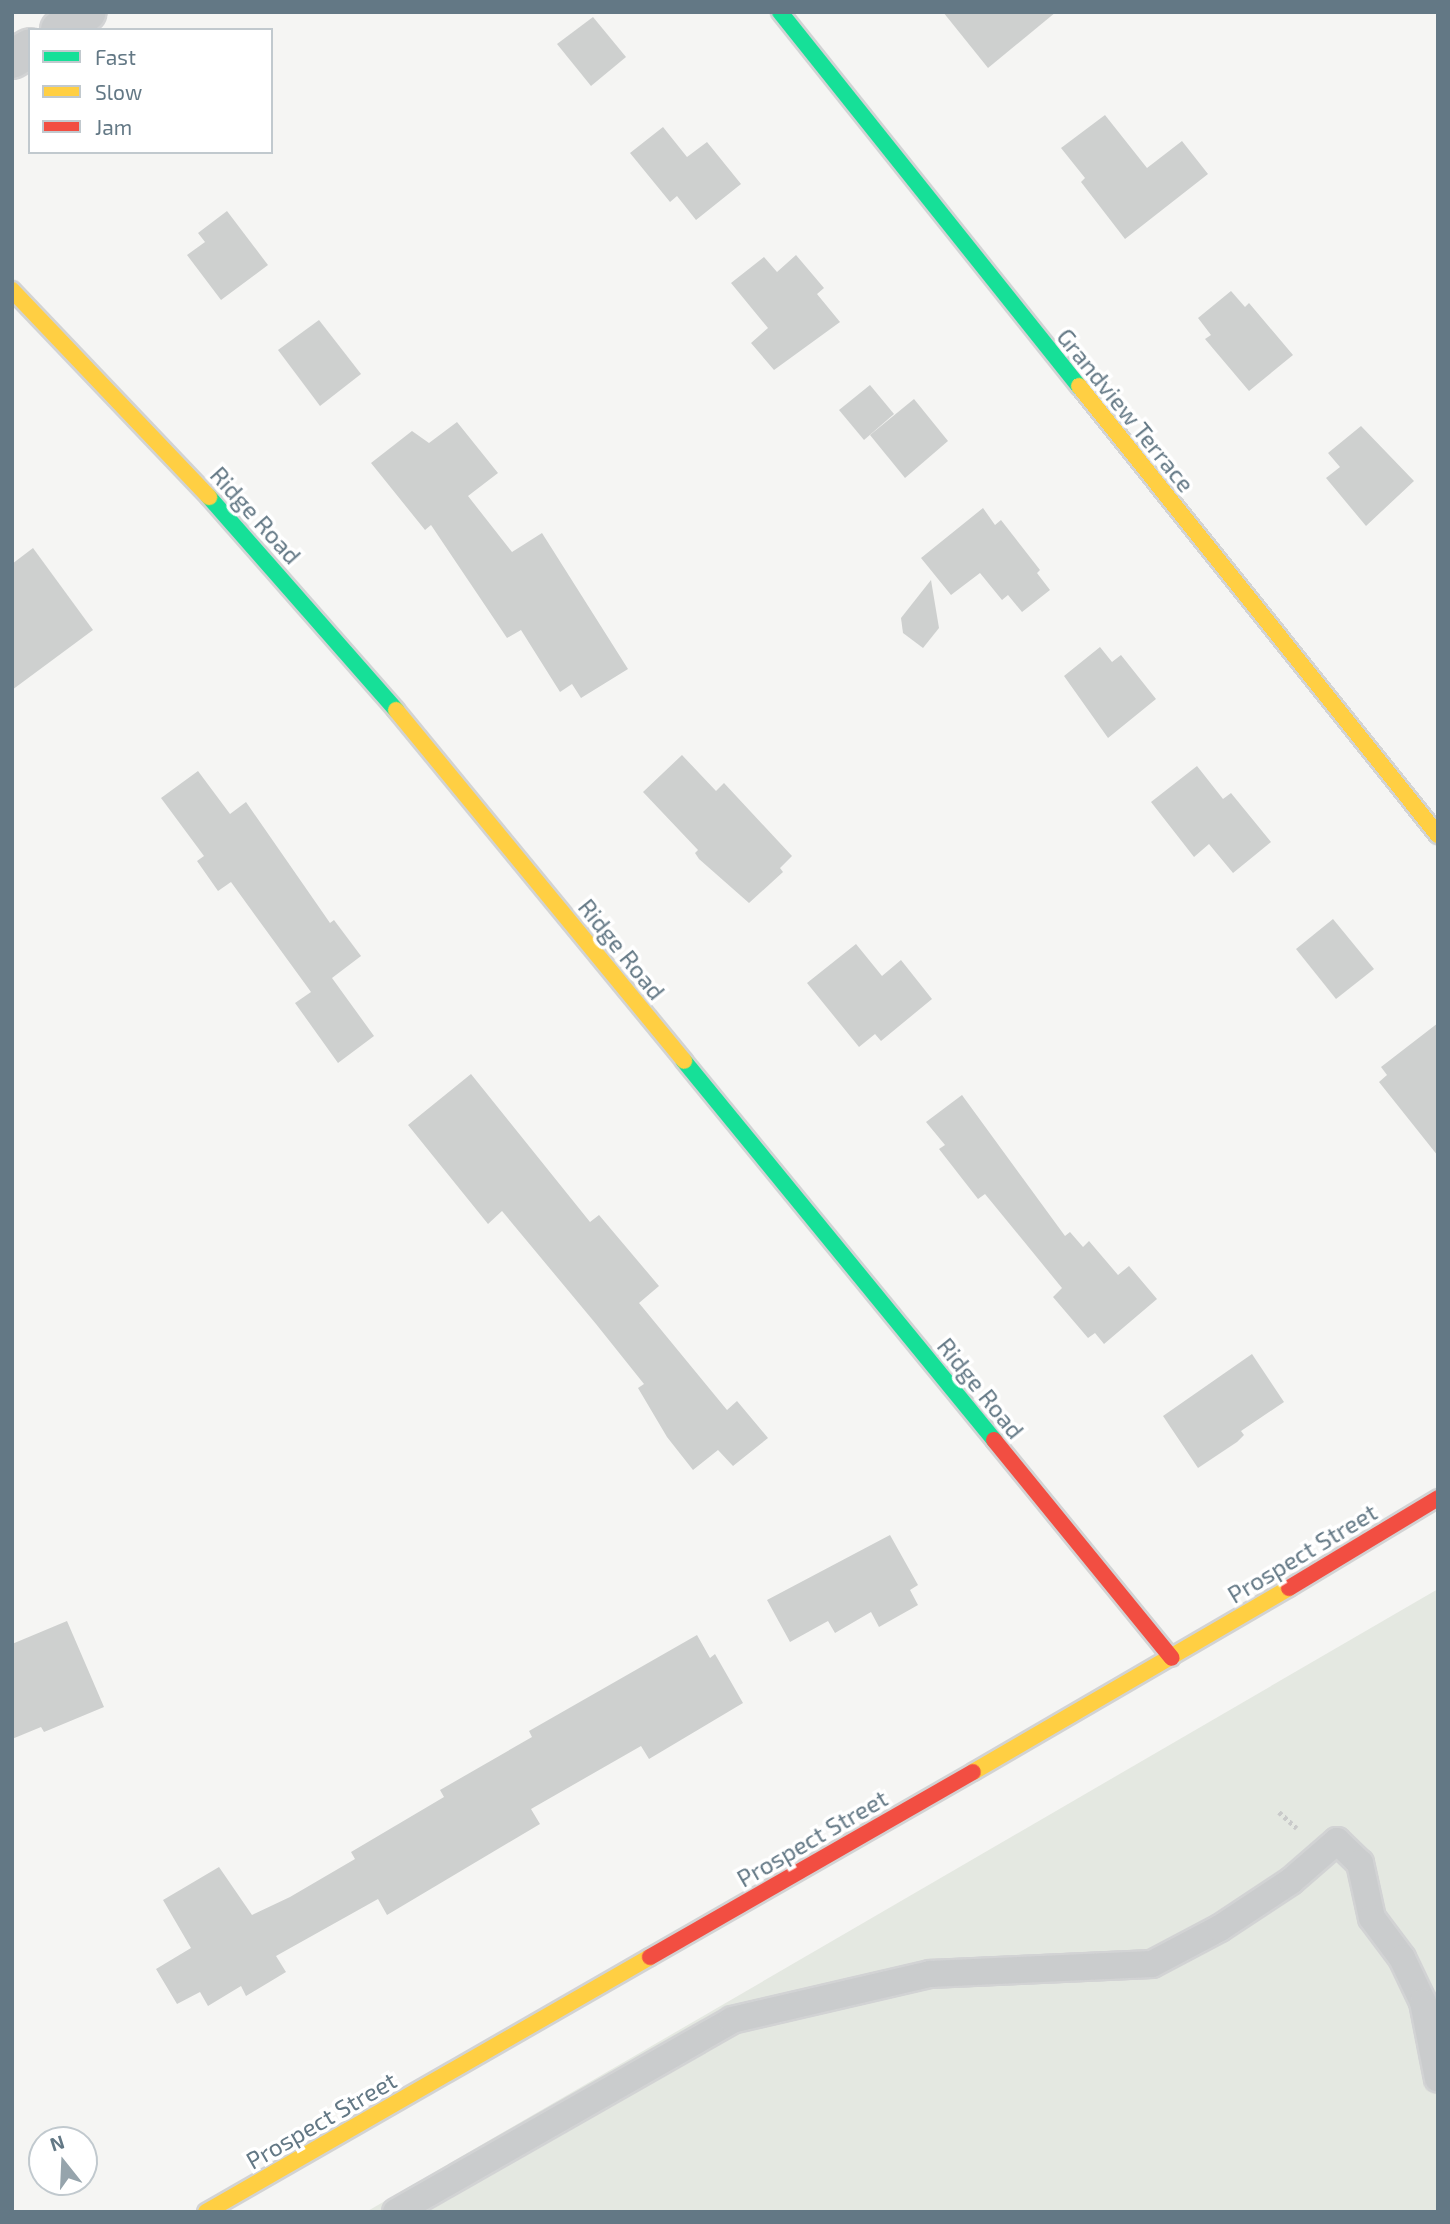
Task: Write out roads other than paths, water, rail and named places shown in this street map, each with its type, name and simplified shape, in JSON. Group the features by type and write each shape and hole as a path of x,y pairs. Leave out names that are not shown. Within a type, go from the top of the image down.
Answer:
{"street":[{"path":"63,28 87,12"},
{"name":"Grandview Terrace","path":"780,12 1438,835"},
{"path":"12,60 28,49"},
{"name":"Ridge Road","path":"12,290 163,445 421,739 1172,1658"},
{"name":"Prospect Street","path":"206,2212 1172,1658 1438,1498"}],"lane":[{"path":"396,2212 732,2020 930,1975 1152,1964 1220,1928 1291,1881 1337,1840 1360,1863 1372,1918 1402,1958 1423,2002 1438,2079"}]}
